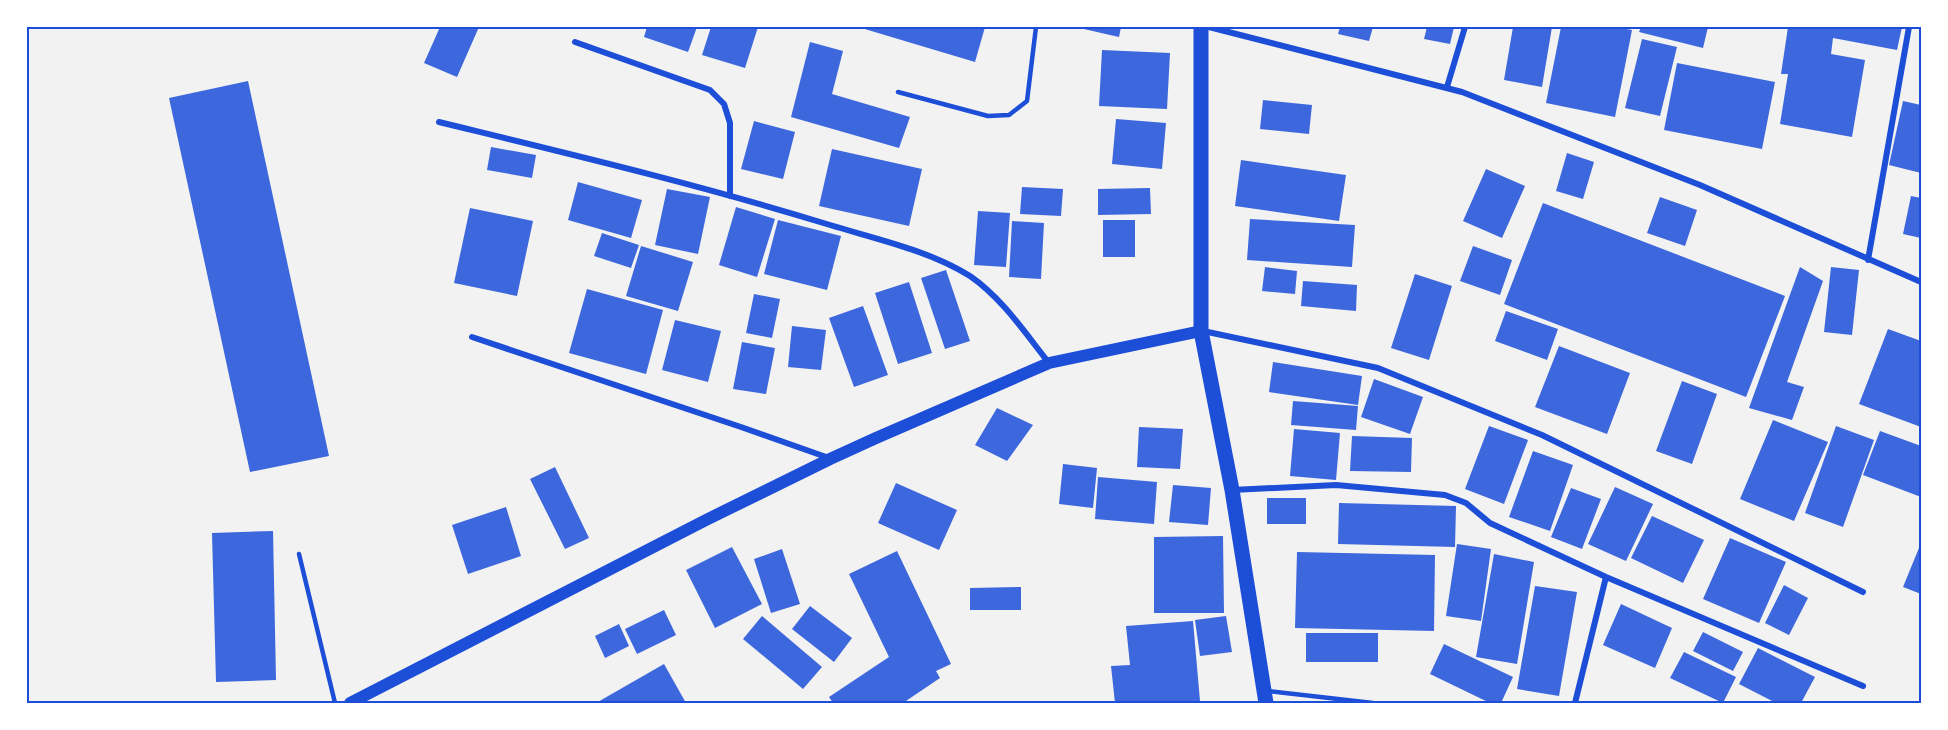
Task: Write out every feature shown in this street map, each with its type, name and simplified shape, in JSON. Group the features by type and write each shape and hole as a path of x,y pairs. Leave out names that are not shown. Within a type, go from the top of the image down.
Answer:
{"main road":[{"path":"1201,27 1202,331 1232,490 1265,697"},
{"path":"350,703 830,459 1049,363 1202,331"}],"street":[{"path":"1209,27 1447,87 1700,185 1921,282"},
{"path":"1447,87 1465,27"},
{"path":"1868,260 1909,27"},
{"path":"575,42 710,90 724,104 730,123 730,196"},
{"path":"440,122 730,196 906,248 951,265 994,295 1049,363"},
{"path":"1202,331 1378,368 1542,435 1863,592"},
{"path":"472,337 830,459"},
{"path":"1232,490 1336,485 1446,495 1466,503 1490,523 1606,577 1863,686"},
{"path":"1575,703 1606,577"}],"lane":[{"path":"898,92 988,116 1009,115 1027,101 1036,27"},
{"path":"299,554 335,703"},
{"path":"1265,697 1373,703"}],"building":[{"path":"440,27 479,27 457,77 424,63"},
{"path":"647,27 697,27 688,52 644,37"},
{"path":"711,27 758,27 745,68 702,55"},
{"path":"858,27 985,27 975,62"},
{"path":"1075,27 1121,27 1119,37"},
{"path":"1340,27 1373,27 1369,41 1338,34"},
{"path":"1427,27 1454,27 1450,44 1424,39"},
{"path":"1513,27 1552,27 1542,87 1504,80"},
{"path":"1561,27 1616,27 1632,30 1615,117 1546,103"},
{"path":"1641,27 1708,27 1703,48 1639,32"},
{"path":"1788,27 1902,27 1897,50 1833,38 1831,54 1865,60 1852,137 1780,124 1788,74 1781,74"},
{"path":"1642,39 1677,47 1660,116 1625,108"},
{"path":"810,42 843,51 832,94 910,117 899,148 791,117"},
{"path":"1102,50 1170,53 1167,109 1099,106"},
{"path":"1677,63 1775,82 1762,149 1664,130"},
{"path":"248,81 329,456 250,472 169,98"},
{"path":"1263,100 1312,105 1309,134 1260,129"},
{"path":"1903,101 1921,105 1921,173 1889,165"},
{"path":"1116,119 1166,123 1162,169 1112,164"},
{"path":"754,121 795,132 783,179 741,169"},
{"path":"491,147 536,155 532,178 487,170"},
{"path":"832,149 922,169 909,226 819,206"},
{"path":"1567,153 1594,162 1583,199 1556,191"},
{"path":"1241,160 1346,175 1339,221 1235,206"},
{"path":"1486,169 1525,186 1502,238 1463,221"},
{"path":"578,182 642,200 631,238 568,220"},
{"path":"1022,187 1063,189 1061,216 1020,214"},
{"path":"1150,188 1151,214 1098,215 1098,189"},
{"path":"667,189 710,197 698,254 655,245"},
{"path":"1911,196 1921,198 1921,238 1903,234"},
{"path":"1660,197 1697,210 1685,246 1647,233"},
{"path":"1543,203 1785,296 1746,397 1504,304"},
{"path":"736,207 775,219 757,277 719,265"},
{"path":"470,208 533,221 517,296 454,283"},
{"path":"978,211 1010,213 1006,267 974,265"},
{"path":"1250,219 1355,225 1352,267 1247,260"},
{"path":"778,220 841,236 827,290 764,274"},
{"path":"1103,220 1135,220 1135,257 1103,257"},
{"path":"1012,221 1044,223 1041,279 1009,277"},
{"path":"602,233 639,245 631,268 594,256"},
{"path":"641,246 693,262 678,311 626,296"},
{"path":"1473,246 1512,260 1500,295 1460,281"},
{"path":"1265,267 1297,271 1295,294 1262,291"},
{"path":"1800,267 1823,281 1787,382 1804,387 1792,420 1749,408"},
{"path":"1831,267 1859,270 1852,335 1824,332"},
{"path":"946,270 970,341 945,349 921,278"},
{"path":"1415,274 1452,286 1429,360 1391,348"},
{"path":"1303,281 1357,285 1356,311 1301,306"},
{"path":"909,282 932,353 898,364 875,293"},
{"path":"587,289 663,310 646,374 569,353"},
{"path":"754,294 780,299 772,338 746,333"},
{"path":"863,306 888,375 854,387 829,318"},
{"path":"1506,311 1558,329 1547,360 1495,341"},
{"path":"675,320 721,331 708,382 662,370"},
{"path":"792,326 826,330 821,370 788,367"},
{"path":"1888,329 1921,341 1921,427 1859,404"},
{"path":"742,342 775,348 766,394 733,389"},
{"path":"1559,346 1630,373 1607,434 1535,407"},
{"path":"1273,362 1362,376 1358,405 1269,392"},
{"path":"1374,379 1423,397 1410,434 1361,417"},
{"path":"1682,381 1717,394 1692,464 1656,451"},
{"path":"1293,401 1358,406 1356,430 1291,425"},
{"path":"997,408 1033,425 1007,461 975,445"},
{"path":"1773,420 1828,442 1794,521 1740,499"},
{"path":"1489,426 1528,440 1504,504 1465,489"},
{"path":"1836,426 1874,440 1843,527 1805,513"},
{"path":"1139,427 1183,429 1180,469 1137,467"},
{"path":"1294,429 1340,433 1336,480 1290,476"},
{"path":"1880,431 1921,446 1921,497 1863,475"},
{"path":"1352,436 1412,438 1411,472 1350,471"},
{"path":"1533,451 1573,465 1550,531 1509,517"},
{"path":"1063,464 1097,468 1093,508 1059,504"},
{"path":"555,467 589,538 565,549 530,479"},
{"path":"1098,477 1157,482 1154,524 1095,519"},
{"path":"896,483 957,510 939,550 878,523"},
{"path":"1173,485 1211,488 1208,525 1169,522"},
{"path":"1615,487 1653,504 1626,561 1588,544"},
{"path":"1571,488 1601,499 1582,549 1551,537"},
{"path":"1267,498 1306,498 1306,524 1267,524"},
{"path":"1339,503 1456,506 1455,547 1338,544"},
{"path":"506,507 521,556 468,574 452,525"},
{"path":"1652,516 1704,540 1683,583 1631,558"},
{"path":"273,531 276,680 216,682 212,533"},
{"path":"1223,536 1224,613 1154,613 1154,537"},
{"path":"1730,538 1786,562 1759,623 1703,599"},
{"path":"1921,543 1921,594 1903,587"},
{"path":"1457,544 1491,549 1481,621 1446,616"},
{"path":"732,547 762,604 715,628 686,570"},
{"path":"782,549 800,604 771,613 754,559"},
{"path":"897,551 951,664 936,671 940,678 903,703 833,703 829,697 889,657 849,574"},
{"path":"1297,552 1435,555 1434,631 1295,628"},
{"path":"1494,554 1534,562 1517,664 1476,657"},
{"path":"1784,585 1808,598 1789,635 1765,623"},
{"path":"1535,586 1577,592 1559,696 1517,689"},
{"path":"1021,587 1021,610 970,610 970,588"},
{"path":"1621,604 1672,628 1655,668 1603,645"},
{"path":"810,606 852,638 834,662 792,629"},
{"path":"664,610 676,635 637,654 625,629"},
{"path":"762,616 822,667 803,689 743,639"},
{"path":"1226,616 1232,652 1200,656 1195,620"},
{"path":"1193,621 1200,701 1115,703 1111,666 1130,665 1126,626"},
{"path":"619,624 629,646 605,658 595,636"},
{"path":"1703,632 1743,652 1733,671 1693,651"},
{"path":"1306,633 1378,633 1378,662 1306,662"},
{"path":"1444,644 1513,677 1501,703 1490,703 1430,674"},
{"path":"1758,648 1815,677 1801,703 1776,703 1739,684"},
{"path":"1684,652 1736,677 1723,703 1670,678"},
{"path":"664,664 686,703 596,703"}]}
